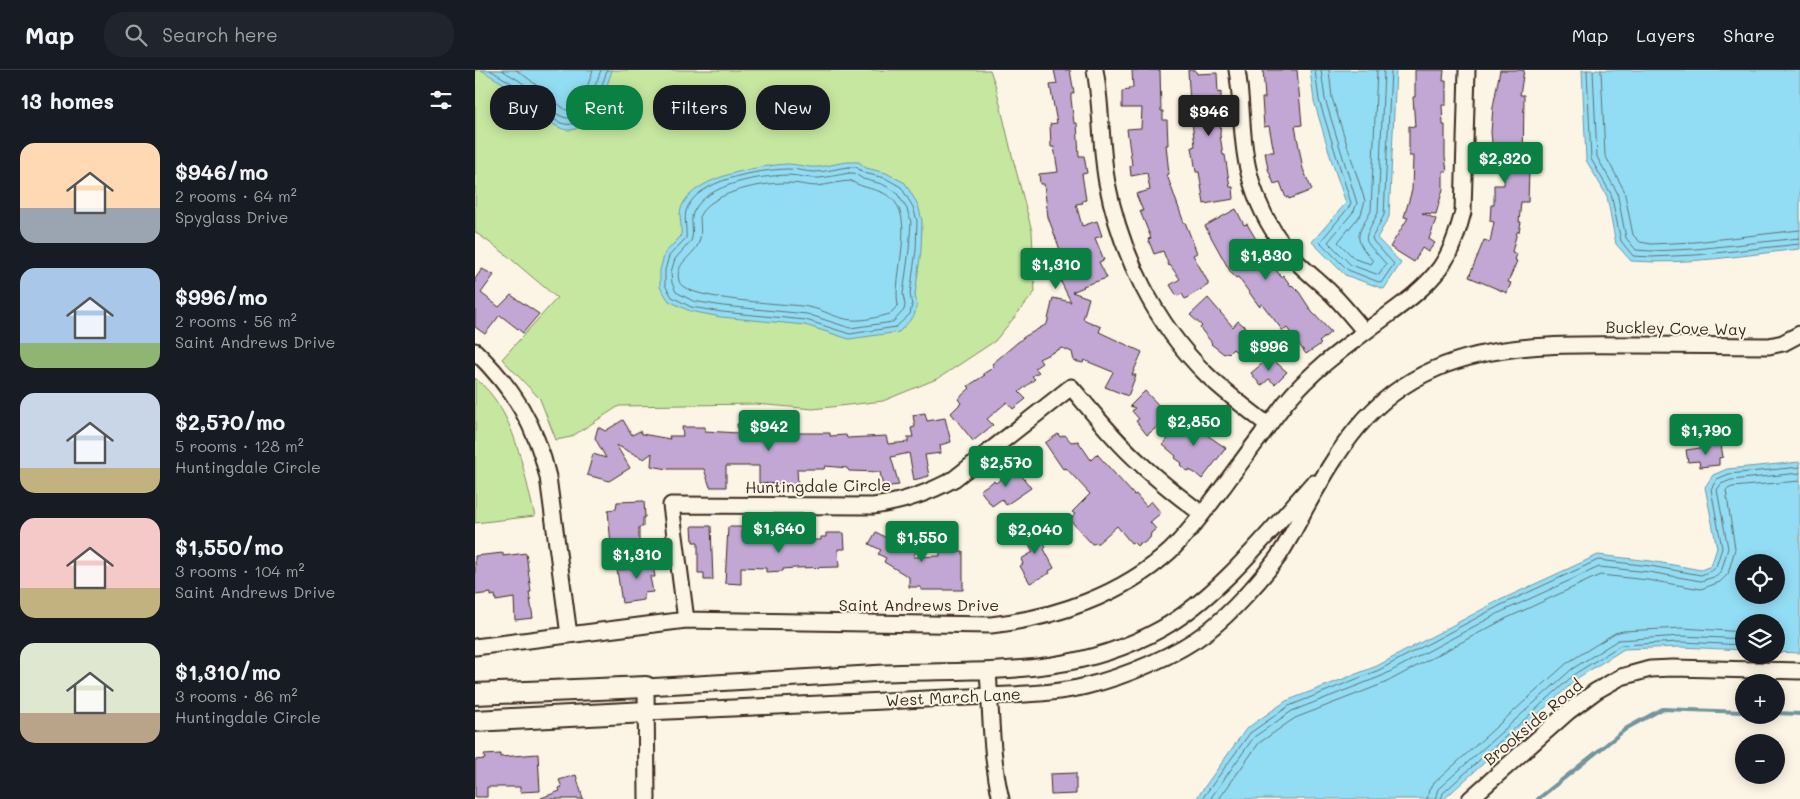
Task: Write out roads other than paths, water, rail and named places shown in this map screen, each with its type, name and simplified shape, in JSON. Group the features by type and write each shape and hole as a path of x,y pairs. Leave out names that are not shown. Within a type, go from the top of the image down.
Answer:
{"main road":[{"name":"West March Lane","path":"475,694 646,687"},
{"name":"West March Lane","path":"475,721 647,712"}],"street":[{"path":"1095,70 1099,91 1107,182 1124,244 1136,272 1164,323 1185,350 1206,374 1231,397 1268,425"},
{"path":"1237,70 1244,150 1249,174 1267,221 1281,243 1297,262 1331,294 1365,332"},
{"name":"Saint Andrews Drive","path":"475,647 686,620 991,625 1044,616 1070,608 1127,582 1153,566 1189,531 1268,425 1303,382 1325,362 1415,295 1441,267 1451,250 1463,212 1467,70"},
{"name":"Buckley Cove Way","path":"1549,346 1567,344 1769,346 1783,343 1800,334"},
{"name":"West March Lane","path":"646,687 884,673 1028,669 1077,662 1121,648 1161,629 1190,609 1214,589 1264,538 1332,462 1362,422 1383,402 1418,378 1435,369 1461,360 1523,348 1549,346"},
{"path":"475,352 493,369 522,408 534,431 543,457 548,477 569,635"},
{"name":"Huntingdale Circle","path":"686,620 671,505 873,506 916,498 954,479 1071,387 1141,465 1202,514"},
{"name":"West March Lane","path":"647,712 1037,693 1086,686 1135,670 1172,653 1207,631 1246,594 1278,556 1332,462"},
{"name":"Brookside Road","path":"1471,799 1569,711 1596,691 1621,677 1650,669 1673,668 1800,670"},
{"path":"988,671 998,787 1001,799"},
{"path":"646,687 647,799"}],"water":[{"path":"481,70 612,70 607,85 566,85 566,129 556,126 556,85 504,84"},
{"path":"1310,70 1396,70 1389,217 1377,238 1401,263 1384,289 1345,275 1312,242 1346,203 1314,101"},
{"path":"1582,70 1800,70 1800,249 1694,261 1631,261 1616,244 1607,196 1586,160"},
{"path":"859,162 866,168 886,173 905,183 918,205 922,221 921,250 915,295 917,305 914,316 899,332 849,339 805,325 721,317 690,311 669,301 660,287 660,270 665,253 681,236 680,213 685,201 695,190 725,176 759,167 787,164 818,167"},
{"path":"1800,462 1800,653 1785,652 1785,614 1735,614 1735,650 1681,647 1624,649 1579,677 1444,799 1196,799 1246,729 1286,701 1377,666 1496,602 1598,555 1651,561 1701,570 1711,566 1717,548 1705,487 1713,475 1727,469"}],"waterway":[{"path":"1538,799 1627,728 1662,709 1735,712"},
{"path":"1785,713 1800,714"}]}
